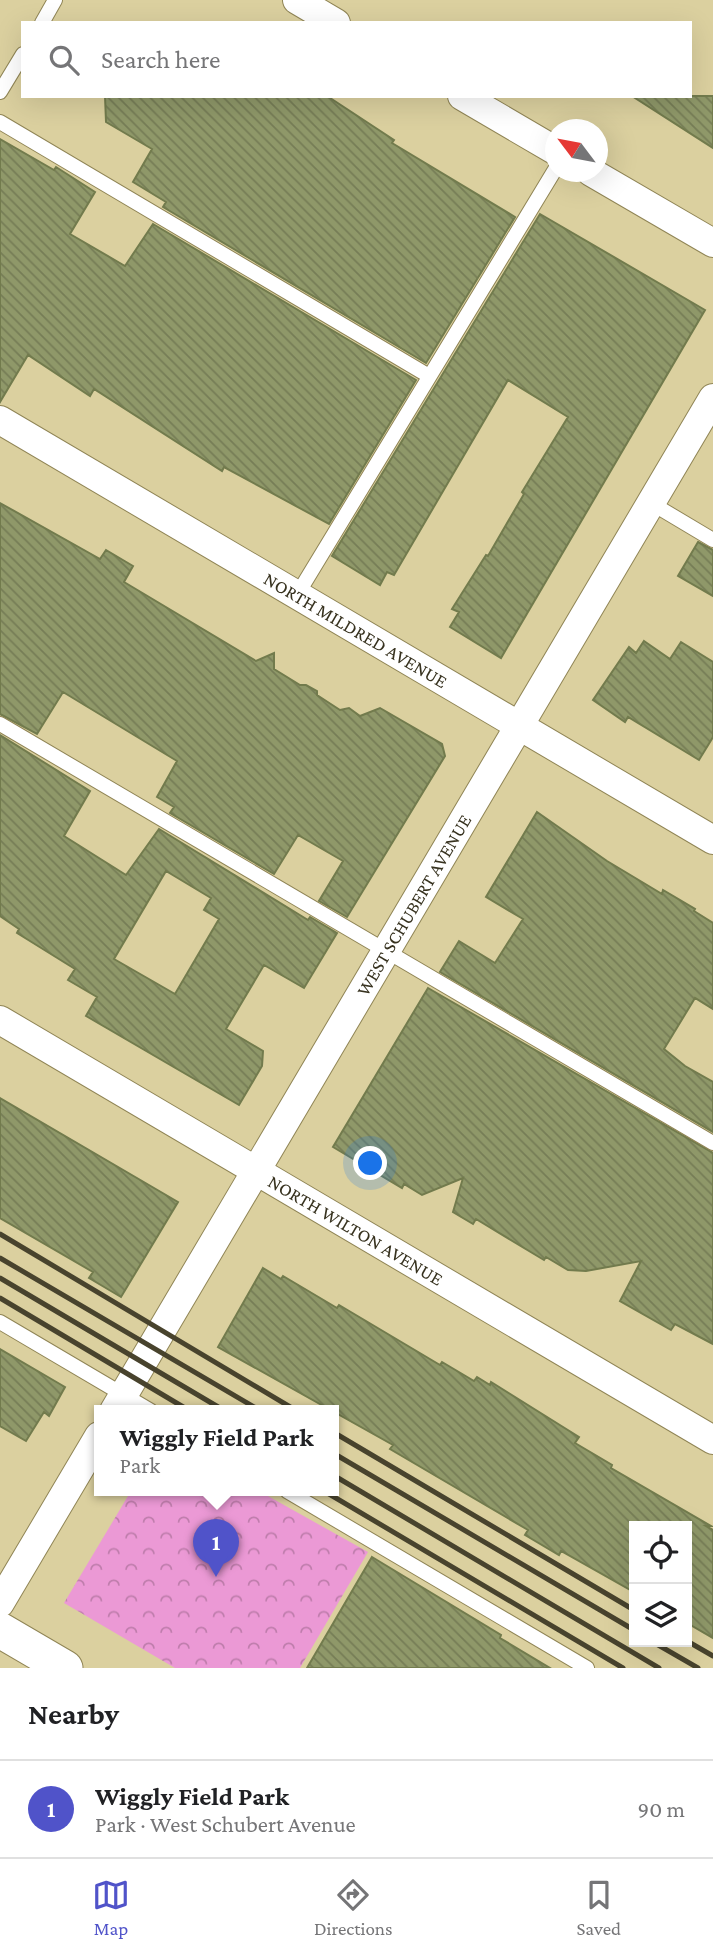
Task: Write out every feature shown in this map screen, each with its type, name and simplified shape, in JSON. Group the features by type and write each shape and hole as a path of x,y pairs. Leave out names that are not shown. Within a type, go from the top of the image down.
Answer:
{"street":[{"path":"297,0 333,21"},
{"path":"465,98 545,145"},
{"path":"608,182 713,243"},
{"name":"WEST SCHUBERT AVENUE","path":"119,1403 713,398"},
{"name":"NORTH MILDRED AVENUE","path":"0,420 713,840"},
{"name":"NORTH WILTON AVENUE","path":"0,1020 713,1440"},
{"path":"0,1603 94,1444"},
{"path":"0,1630 65,1668"}],"lane":[{"path":"43,21 55,0"},
{"path":"0,92 21,57"},
{"path":"0,122 429,376"},
{"path":"297,595 547,182"},
{"path":"651,503 713,540"},
{"path":"0,724 713,1143"},
{"path":"0,1322 119,1403"},
{"path":"295,1496 587,1668"}],"green space":[{"path":"128,1496 268,1496 368,1552 300,1668 175,1668 64,1603"}],"building":[{"path":"713,96 713,148 635,98"},
{"path":"105,98 330,98 394,140 392,143 515,217 426,363 163,207 166,202 133,182 152,149 106,122"},
{"path":"0,139 54,170 56,167 95,192 70,234 125,266 153,224 416,380 329,524 224,467 222,471 94,389 90,396 28,355 0,402"},
{"path":"540,214 705,310 501,658 450,627 459,612 452,609 486,555 488,556 524,494 522,492 568,417 508,380 394,575 387,572 380,585 332,556"},
{"path":"0,503 100,559 106,550 133,566 124,582 256,661 274,653 274,669 300,685 317,691 317,695 340,710 349,708 360,716 380,708 442,744 445,756 347,917 319,901 343,861 298,835 274,874 170,813 174,807 157,797 177,761 63,692 37,734 0,714"},
{"path":"698,542 713,550 713,596 678,576"},
{"path":"644,641 670,659 681,642 713,662 713,737 699,760 628,717 625,722 593,700 629,647 636,653"},
{"path":"0,735 90,791 64,836 126,875 159,829 308,920 310,917 337,933 304,988 264,965 226,1029 263,1051 262,1066 239,1105 86,1016 97,997 68,980 75,969 17,933 19,929 0,916","holes":["166,871 211,898 204,910 219,919 175,994 114,959"]},
{"path":"537,812 607,861 662,894 663,890 713,923 713,1009 695,998 664,1049 685,1066 713,1082 713,1132 440,972 459,941 495,963 523,919 486,897"},
{"path":"428,988 713,1153 713,1344 675,1324 671,1330 620,1301 641,1261 586,1271 568,1270 546,1257 544,1260 476,1219 473,1224 453,1212 463,1178 422,1195 404,1184 402,1188 333,1147"},
{"path":"0,1098 178,1202 121,1297 89,1278 93,1272 0,1218"},
{"path":"263,1268 281,1279 283,1276 337,1308 339,1305 440,1365 442,1362 474,1381 477,1377 490,1385 491,1382 579,1437 575,1443 612,1465 611,1468 711,1526 706,1526 713,1530 713,1638 692,1626 692,1521 629,1521 629,1589 561,1551 559,1555 525,1535 528,1530 390,1449 393,1445 339,1415 339,1405 322,1405 218,1347"},
{"path":"0,1349 65,1387 49,1416 44,1412 26,1441 0,1426"},
{"path":"372,1557 501,1635 500,1638 550,1668 307,1668"}],"railway":[{"path":"0,1234 287,1405"},
{"path":"0,1258 251,1405"},
{"path":"0,1278 215,1405"},
{"path":"0,1298 180,1405"},
{"path":"339,1436 629,1607"},
{"path":"339,1457 629,1627"},
{"path":"339,1479 659,1668"},
{"path":"332,1496 623,1668"},
{"path":"692,1644 713,1656"},
{"path":"662,1647 698,1668"}],"place":[{"name":"Wiggly Field Park","path":"216,1577"}]}
